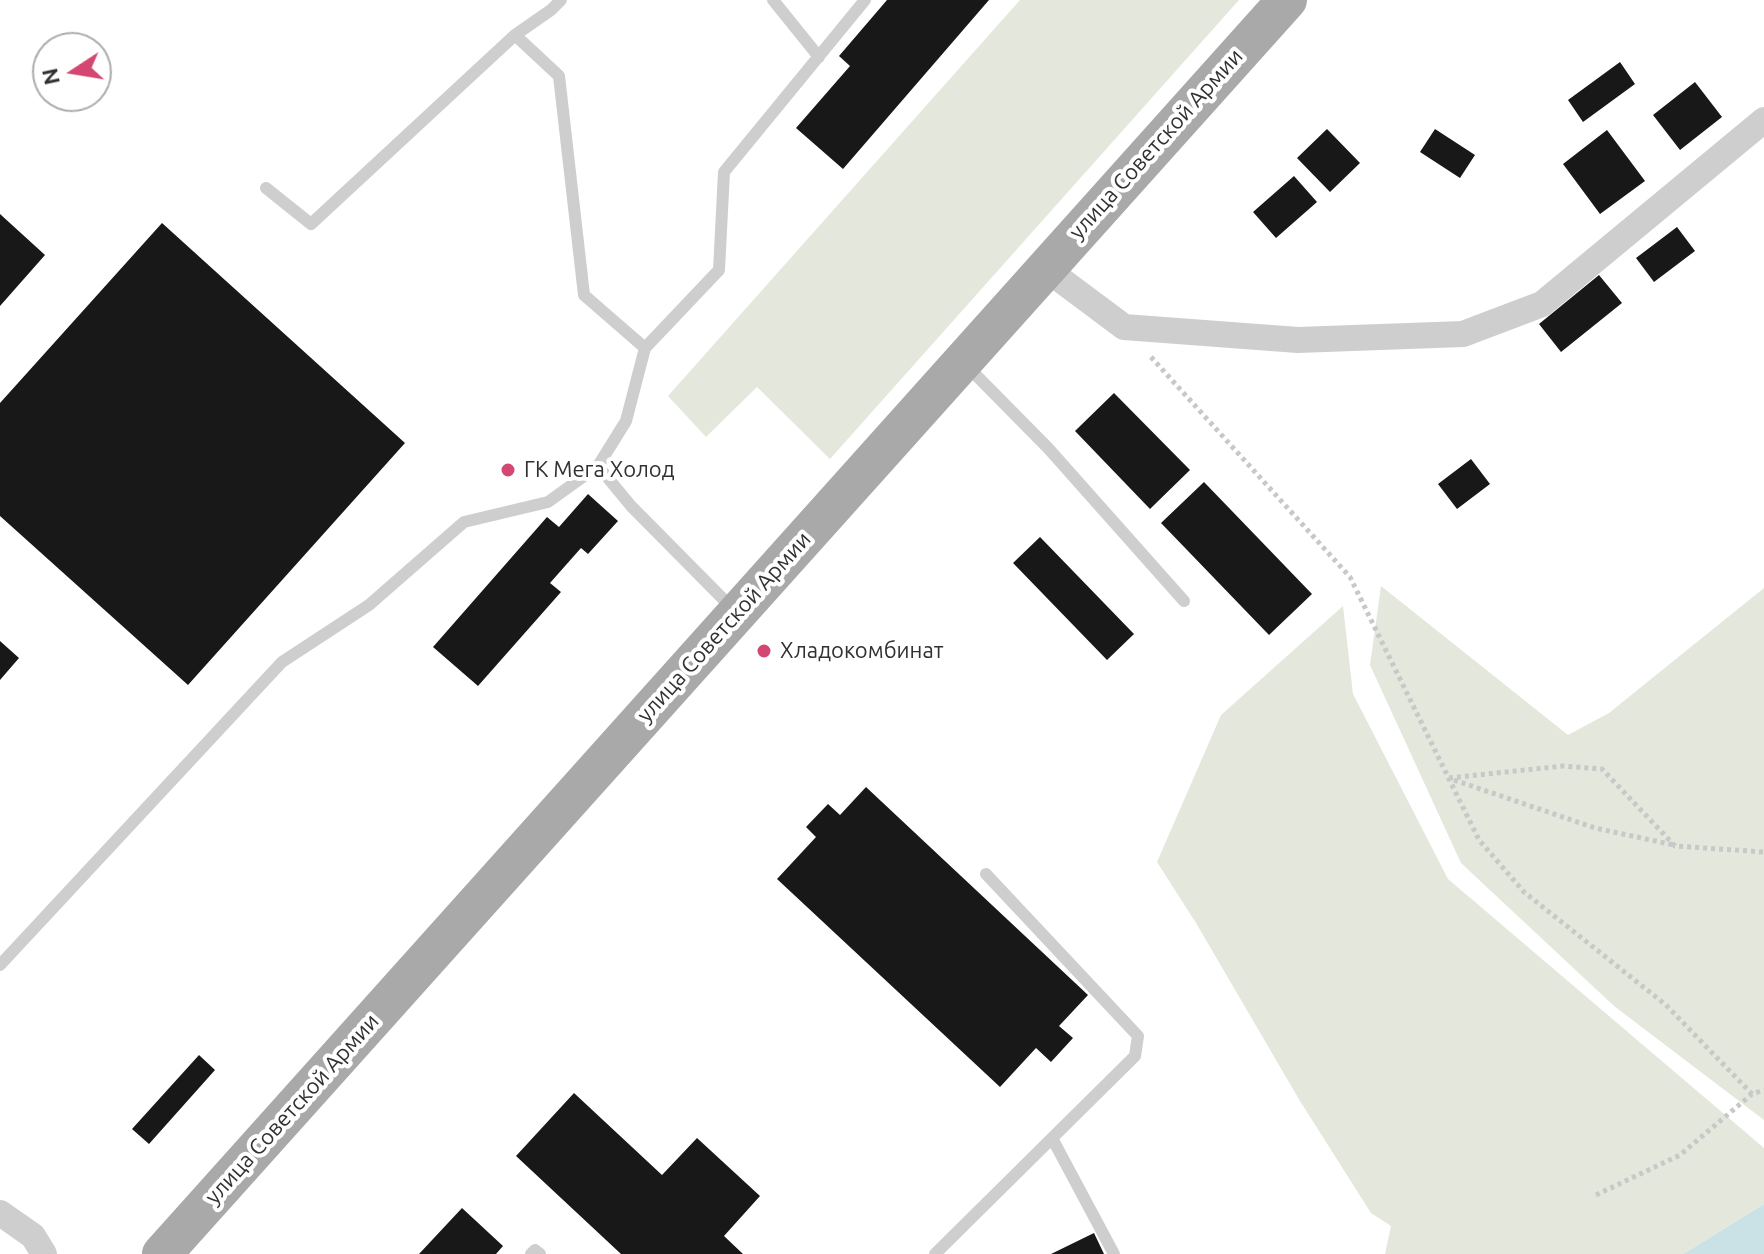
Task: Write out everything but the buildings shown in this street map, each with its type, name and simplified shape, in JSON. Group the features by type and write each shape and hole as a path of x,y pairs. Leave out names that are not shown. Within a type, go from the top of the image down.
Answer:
{"main road":[{"name":"улица Советской Армии","path":"162,1254 1287,0"}],"street":[{"path":"1045,268 1124,327 1298,340 1463,334 1542,304 1764,120"},
{"path":"0,1213 33,1236 44,1254"}],"lane":[{"path":"266,188 311,224 515,35 561,0"},
{"path":"773,0 819,57"},
{"path":"0,965 282,662 369,605 464,522 548,502 598,466 626,421 645,348 719,270 724,172 865,0"},
{"path":"515,35 559,76 584,295 645,348"},
{"path":"962,361 1048,448 1184,601"},
{"path":"598,466 631,506 736,613"},
{"path":"935,1254 1135,1056 1138,1036 986,874"},
{"path":"1052,1138 1114,1254"},
{"path":"531,1254 535,1250 540,1254"}],"path":[{"path":"1124,327 1350,577 1479,840 1524,892 1666,1005 1752,1094"},
{"path":"1449,778 1563,766 1602,769 1675,846"},
{"path":"1449,778 1595,828 1675,846 1764,852"},
{"path":"1596,1195 1680,1155 1752,1094 1764,1090"}],"shaded area":[{"path":"1020,0 1239,0 830,459 757,387 706,437 668,396"},
{"path":"1381,586 1568,735 1609,713 1764,588 1764,1120 1614,1006 1461,863 1370,665"},
{"path":"1343,606 1353,694 1448,879 1764,1148 1764,1204 1683,1254 1385,1254 1391,1226 1371,1213 1157,862 1221,715"}],"water":[{"path":"1764,1204 1764,1254 1683,1254 1688,1251"}],"place":[{"name":"ГК Мега Холод","path":"508,470"},
{"name":"Хладокомбинат","path":"764,651"}]}
